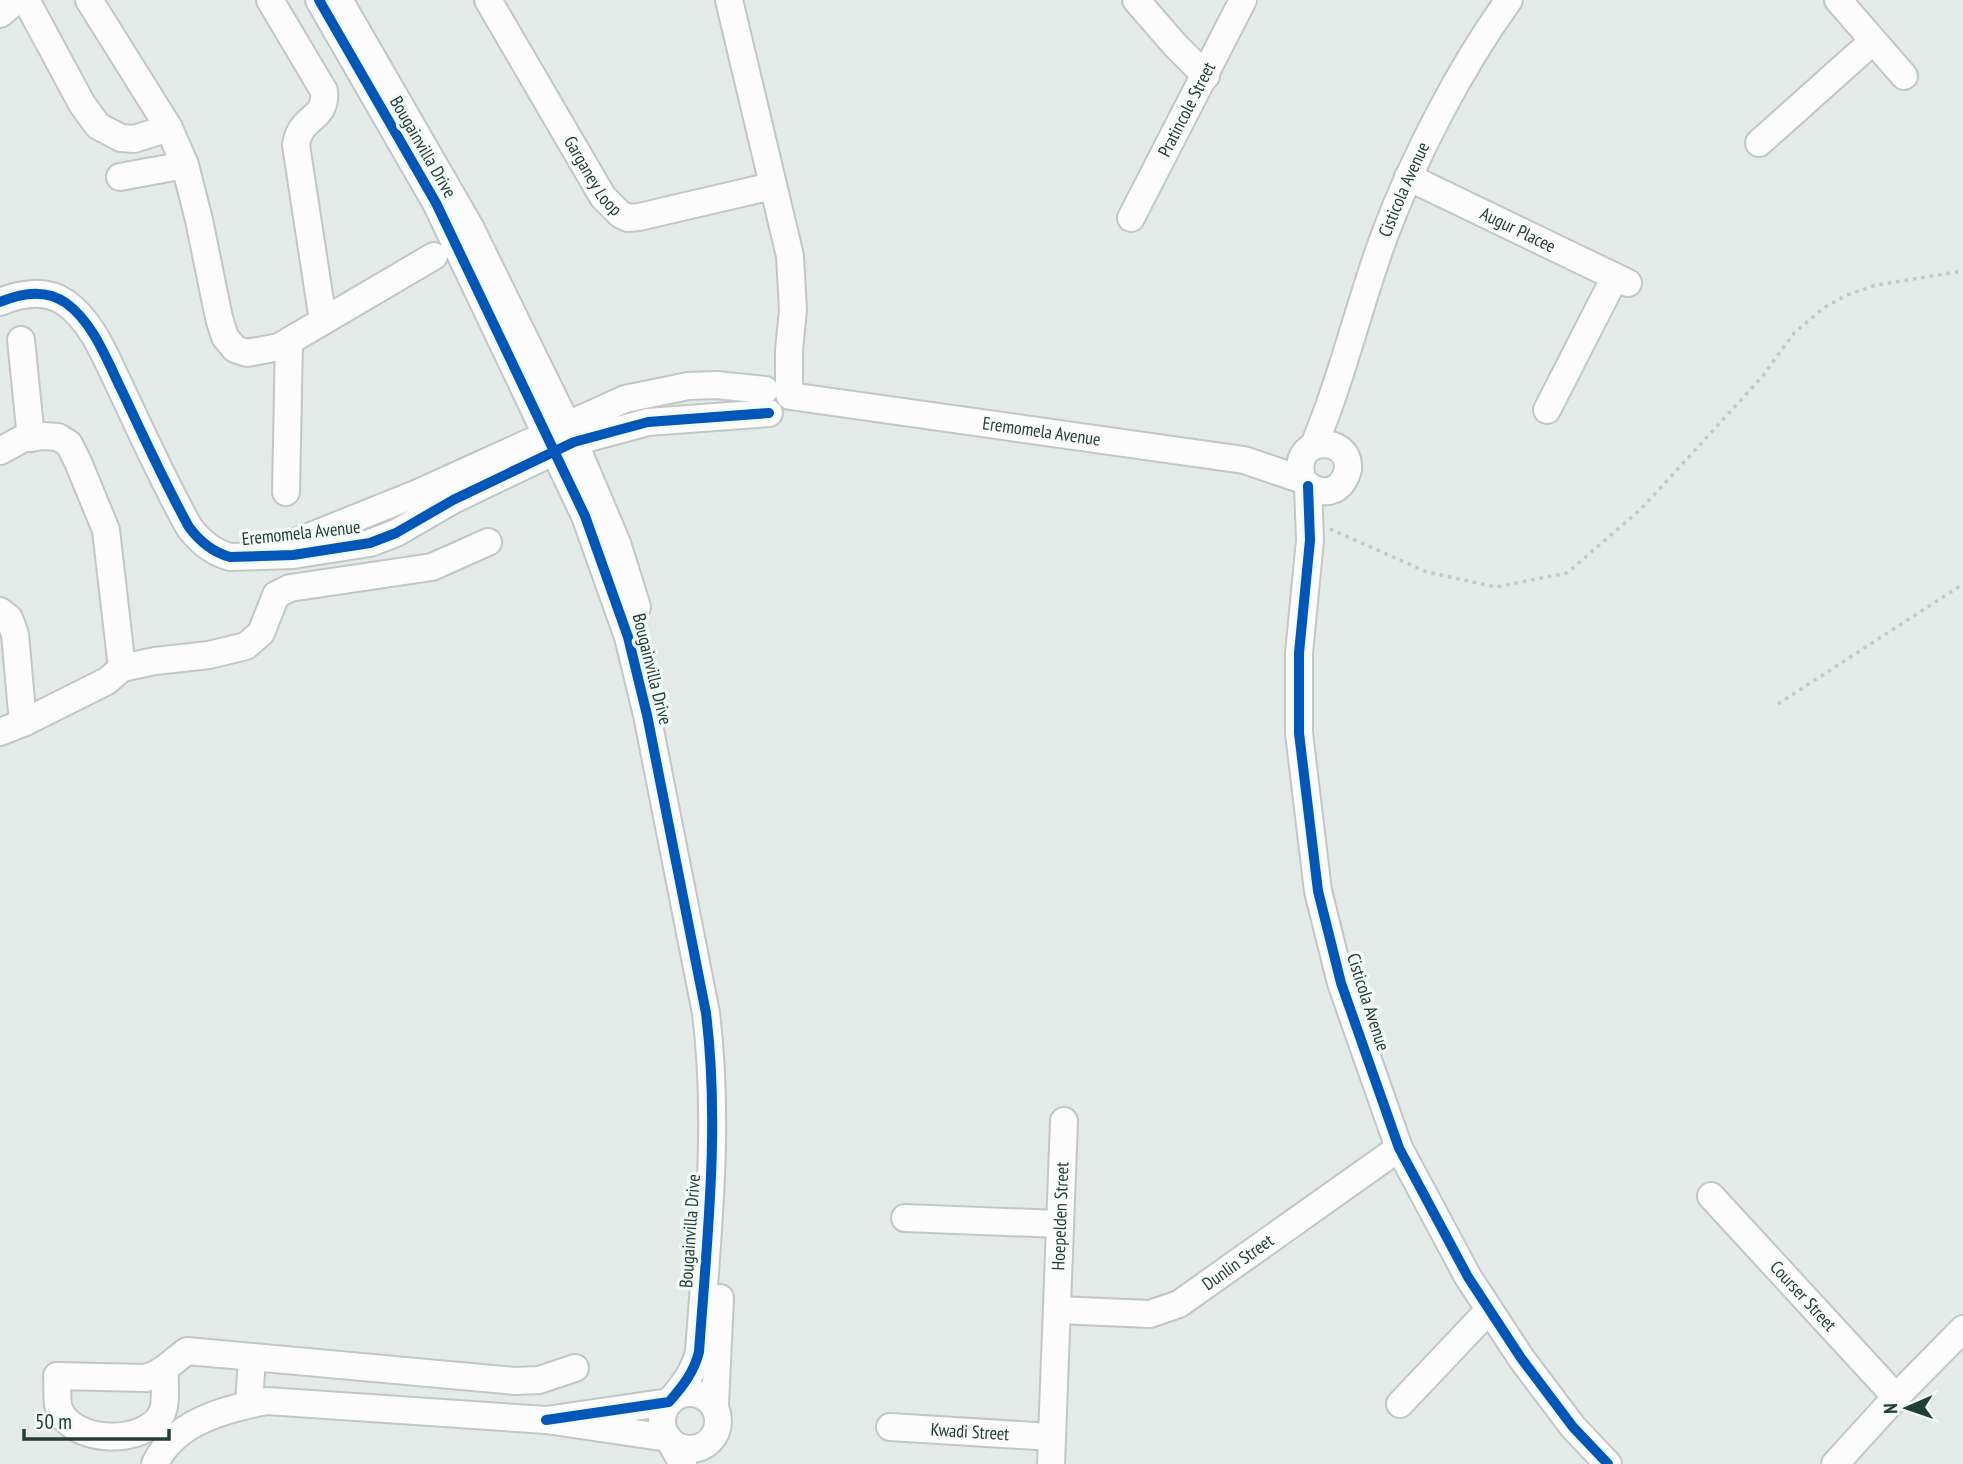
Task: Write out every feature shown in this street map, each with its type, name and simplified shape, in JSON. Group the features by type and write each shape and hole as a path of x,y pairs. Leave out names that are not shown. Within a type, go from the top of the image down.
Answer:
{"street":[{"path":"0,13 17,0"},
{"path":"26,0 82,104 98,127 121,138 134,139 169,128"},
{"path":"89,0 169,128 184,165 225,337 235,349 247,353 279,347 435,256"},
{"path":"270,0 324,91 322,110 307,120 298,133 296,145 323,321"},
{"name":"Bougainvilla Drive","path":"319,0 436,203 617,543 640,620 654,710 705,965 725,1040 727,1103 715,1464"},
{"name":"Bougainvilla Drive","path":"340,0 470,228 561,438"},
{"name":"Garganey Loop","path":"488,0 603,197 620,214 628,218 655,215 772,186"},
{"path":"729,0 790,256 793,279 789,351 777,399"},
{"path":"1136,0 1175,45 1206,75"},
{"name":"Pratincole Street","path":"1131,218 1243,0"},
{"name":"Cisticola Avenue","path":"1320,448 1364,294 1408,177 1453,90 1509,0"},
{"path":"1838,0 1904,76"},
{"path":"1759,142 1873,41"},
{"path":"120,177 184,165"},
{"name":"Augur Placee","path":"1408,177 1621,280 1547,410"},
{"name":"Eremomela Avenue","path":"0,302 19,295 37,293 64,302 78,313 104,355 181,514 199,540 220,554 237,557 314,552 384,539 625,399 688,386 717,385 777,399 1244,460 1314,485"},
{"path":"21,340 31,438"},
{"path":"286,492 289,341"},
{"path":"663,391 666,420"},
{"name":"Eremomela Avenue","path":"561,438 777,399"},
{"path":"0,451 22,439 31,438 58,437 69,444 102,519 110,559 122,668"},
{"path":"1320,448 1348,463 1348,472 1339,486 1314,485 1300,464 1320,448"},
{"name":"Eremomela Avenue","path":"1244,460 1320,448"},
{"name":"Cisticola Avenue","path":"1314,485 1314,532 1299,653 1299,733 1321,904 1341,983 1399,1148 1468,1277 1521,1357 1573,1427 1608,1464"},
{"path":"0,611 9,618 15,634 12,728 107,681 122,668 209,655 246,646 261,633 276,595 290,587 432,567 488,542"},
{"name":"Bougainvilla Drive","path":"669,1402 695,1367 699,1352 713,1114 705,965"},
{"name":"Hoepelden Street","path":"1057,1310 1064,1121"},
{"name":"Dunlin Street","path":"1057,1310 1150,1314 1179,1304 1399,1148"},
{"name":"Courser Street","path":"1711,1196 1896,1397"},
{"path":"905,1218 1059,1224"},
{"path":"1051,1464 1057,1310"},
{"path":"1400,1404 1489,1310"},
{"path":"1835,1464 1963,1329"},
{"path":"165,1369 187,1351 499,1379 539,1380 575,1368"},
{"path":"249,1404 252,1357"},
{"path":"495,1418 499,1379"},
{"path":"155,1464 161,1450 174,1437 204,1419 267,1401 546,1420 668,1438 675,1445 692,1450 709,1443 716,1416 705,1397 693,1393 677,1396 669,1402 546,1420"},
{"path":"669,1402 662,1419 668,1438 683,1464"},
{"name":"Kwadi Street","path":"890,1427 1052,1437"}],"path":[{"path":"1314,532 1427,572 1496,587 1567,573 1641,509 1762,377 1794,332 1825,307 1847,295 1875,285 1963,271"},
{"path":"1777,704 1963,584"}],"cycle path":[{"path":"319,0 436,203 585,516 628,637 647,715 706,1013 712,1140 697,1359 669,1402 546,1420"},
{"path":"0,302 16,296 42,294 58,299 76,311 99,344 189,527 207,546 230,557 293,555 370,543 396,533 453,500 574,442 648,422 769,413"},
{"path":"1308,486 1310,540 1299,653 1299,733 1318,891 1341,983 1399,1148 1468,1277 1521,1358 1573,1427 1608,1464"}]}
